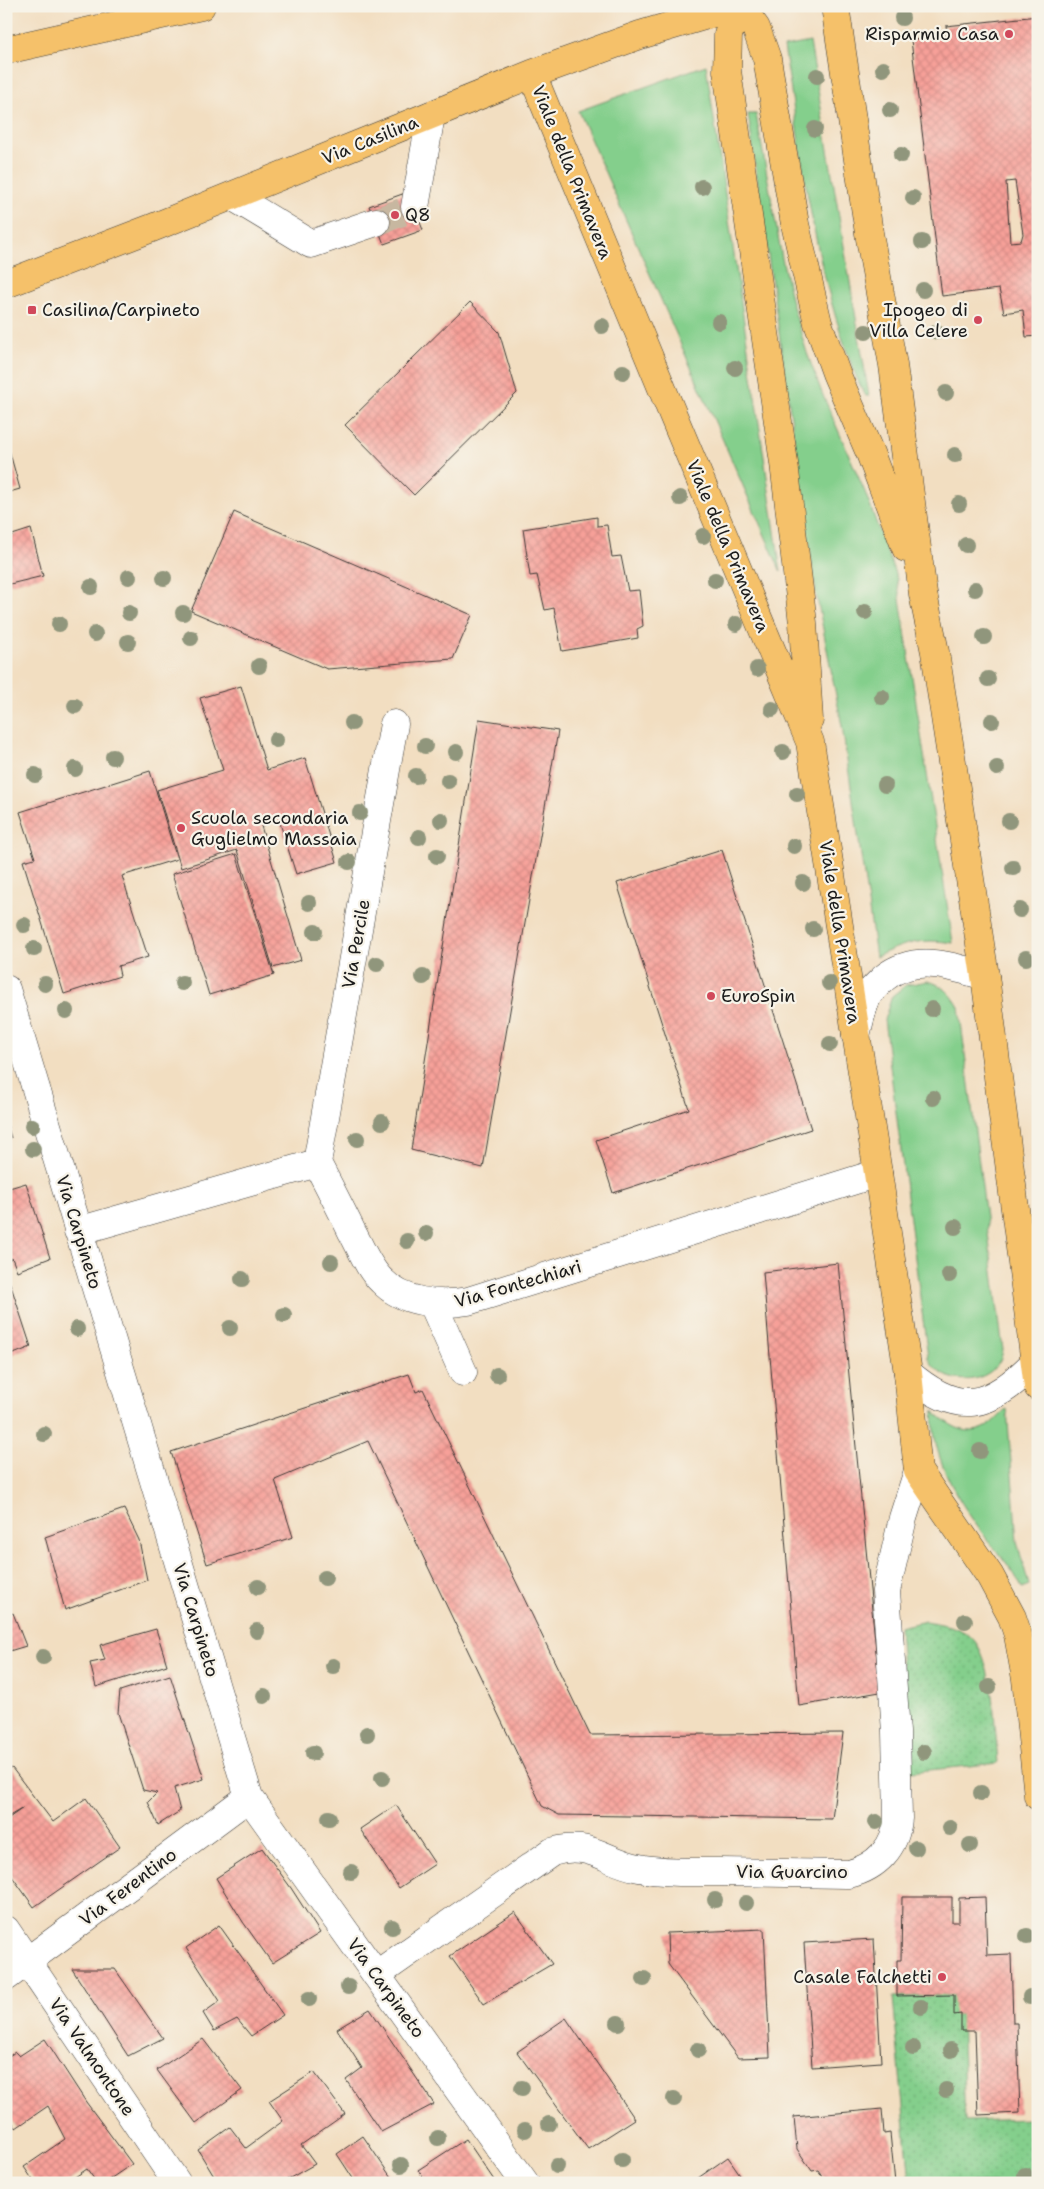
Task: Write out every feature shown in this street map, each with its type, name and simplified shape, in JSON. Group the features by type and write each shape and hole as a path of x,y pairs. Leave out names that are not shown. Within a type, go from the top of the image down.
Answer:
{"main road":[{"path":"6,50 200,6"},
{"path":"739,6 756,28 767,59 795,224 805,275 818,323 836,373 870,453 923,594"},
{"path":"739,6 728,35 728,71 784,463 803,623 810,742"},
{"name":"Via Casilina","path":"6,284 232,196 532,74 640,35 739,6"},
{"path":"835,6 869,233 893,365 923,594 935,652 985,976 1036,1375"},
{"name":"Viale della Primavera","path":"532,74 672,415 810,742 908,1373 918,1471 990,1576 1001,1595 1018,1635 1032,1678 1038,1796"}],"street":[{"path":"415,207 431,115"},
{"path":"232,196 310,244 376,222"},
{"name":"Via Percile","path":"317,1164 394,724"},
{"name":"Viale della Primavera","path":"856,1036 869,994 878,984 900,968 913,964 932,962 985,976"},
{"name":"Via Carpineto","path":"6,989 249,1797 525,2183"},
{"path":"78,1231 317,1164"},
{"name":"Via Fontechiari","path":"317,1164 375,1274 393,1290 406,1296 433,1304 447,1305 468,1301 878,1172"},
{"path":"433,1304 463,1372"},
{"path":"908,1373 937,1396 954,1401 972,1402 989,1398 1036,1375"},
{"name":"Via Guarcino","path":"376,1974 552,1852 564,1848 590,1850 639,1868 680,1871 849,1874 861,1871 884,1855 897,1831 898,1818 896,1732 886,1591 900,1528 918,1471"},
{"name":"Via Ferentino","path":"17,1970 249,1797"},
{"name":"Via Valmontone","path":"6,1930 17,1970 177,2183"}],"green space":[{"path":"810,42 869,396 866,396 855,375 831,302 814,230 801,157 784,47"},
{"path":"706,65 781,572 578,111"},
{"path":"748,114 756,114 782,258 792,303 807,353 822,393 865,492 897,579 953,943 931,941 913,943 895,948 876,957 842,726 816,593"},
{"path":"928,981 946,990 959,1007 1003,1350 999,1362 991,1371 981,1377 969,1380 945,1375 935,1368 928,1358 884,1020 892,996 906,985"},
{"path":"1007,1409 1017,1542 1029,1585 1022,1588 1010,1568 986,1538 954,1491 942,1465 934,1431 933,1411 951,1425 971,1431 989,1425"},
{"path":"926,1621 960,1630 970,1636 978,1646 989,1676 998,1763 910,1772 899,1627"},
{"path":"954,1995 955,2015 961,2014 965,2121 1032,2119 1038,2183 910,2183 893,1997"}],"building":[{"path":"1038,16 1038,336 1026,337 1023,310 1004,313 999,289 942,296 911,40 947,36 946,26","holes":["1015,181 1023,234 1021,241 1010,242 1006,182"]},
{"name":"Q8","path":"408,192 423,230 384,244 369,206"},
{"path":"470,302 499,332 517,393 414,495 345,425"},
{"path":"6,439 20,489 6,493"},
{"path":"234,512 472,615 453,659 327,669 191,611"},
{"path":"597,517 597,526 607,525 612,557 621,556 628,591 639,590 643,626 637,629 638,638 562,651 554,608 545,610 537,575 530,576 523,529"},
{"path":"31,529 43,576 6,585 6,537"},
{"path":"241,686 267,770 305,758 337,862 296,874 279,820 261,826 301,960 273,968 237,850 181,868 157,790 223,770 200,698"},
{"path":"479,719 558,731 483,1168 411,1150"},
{"path":"150,771 177,859 122,876 148,957 118,966 120,976 64,994 23,861 35,858 20,812"},
{"name":"EuroSpin","path":"722,850 811,1129 613,1193 596,1140 689,1109 617,883"},
{"path":"236,854 274,975 209,995 172,874"},
{"path":"6,1121 11,1138 6,1140"},
{"path":"26,1183 50,1258 17,1271 12,1258 6,1261 6,1189"},
{"path":"838,1263 880,1692 799,1706 763,1272"},
{"path":"10,1283 31,1347 6,1357 6,1284"},
{"path":"409,1374 416,1392 423,1389 590,1735 843,1733 832,1819 559,1815 542,1806 368,1441 275,1480 293,1537 207,1564 171,1452"},
{"path":"124,1509 139,1540 147,1580 65,1610 45,1537"},
{"path":"13,1613 26,1646 6,1652 6,1616"},
{"path":"156,1629 167,1665 96,1687 90,1663 105,1660 100,1645"},
{"path":"170,1675 204,1779 174,1788 180,1811 158,1825 148,1802 157,1793 143,1790 118,1713 120,1691"},
{"path":"12,1768 53,1822 86,1798 120,1847 34,1907 6,1868 6,1820 23,1808 6,1818 6,1770"},
{"path":"396,1805 435,1864 399,1888 360,1829"},
{"path":"262,1848 320,1933 272,1963 243,1922 216,1878"},
{"name":"Casale Falchetti","path":"902,1897 952,1897 952,1922 959,1922 959,1898 985,1897 987,1955 1011,1954 1013,2023 1017,2023 1020,2113 978,2115 975,2031 961,2031 961,2014 954,2015 954,1995 897,1996 897,1960 901,1960"},
{"path":"515,1912 552,1964 484,2004 450,1956"},
{"path":"219,1925 283,2015 251,2036 237,2019 214,2031 203,2013 220,2001 186,1948"},
{"path":"764,1929 770,2057 738,2058 668,1964 667,1933"},
{"path":"874,1939 881,2062 812,2067 804,1943"},
{"path":"72,1969 115,1969 163,2038 128,2056"},
{"path":"370,2009 434,2104 381,2132 346,2080 362,2068 337,2029"},
{"path":"566,2018 635,2119 588,2149 517,2052"},
{"path":"45,2039 86,2102 132,2164 104,2183 97,2183 87,2169 66,2183 35,2183 24,2167 65,2139 48,2106 16,2128 6,2112 6,2069 9,2067 6,2058 15,2052 19,2056"},
{"path":"203,2039 242,2090 196,2123 157,2070"},
{"path":"314,2072 345,2114 301,2145 315,2164 281,2183 218,2183 198,2150 230,2127 246,2148 283,2121 269,2101"},
{"path":"882,2109 884,2134 890,2133 895,2183 827,2183 818,2170 812,2171 797,2149 794,2117"},
{"path":"363,2136 395,2183 356,2183 337,2154"},
{"path":"466,2139 496,2183 427,2183 418,2170"},
{"path":"728,2157 746,2183 691,2183"}],"tunnel":[{"path":"376,222 415,207"}],"place":[{"name":"Risparmio Casa","path":"1009,34"},
{"name":"Q8","path":"395,215"},
{"name":"Casilina/Carpineto","path":"32,310"},
{"name":"Ipogeo di Villa Celere","path":"978,320"},
{"name":"Scuola secondaria Guglielmo Massaia","path":"181,828"},
{"name":"EuroSpin","path":"711,996"},
{"name":"Casale Falchetti","path":"942,1977"}]}
